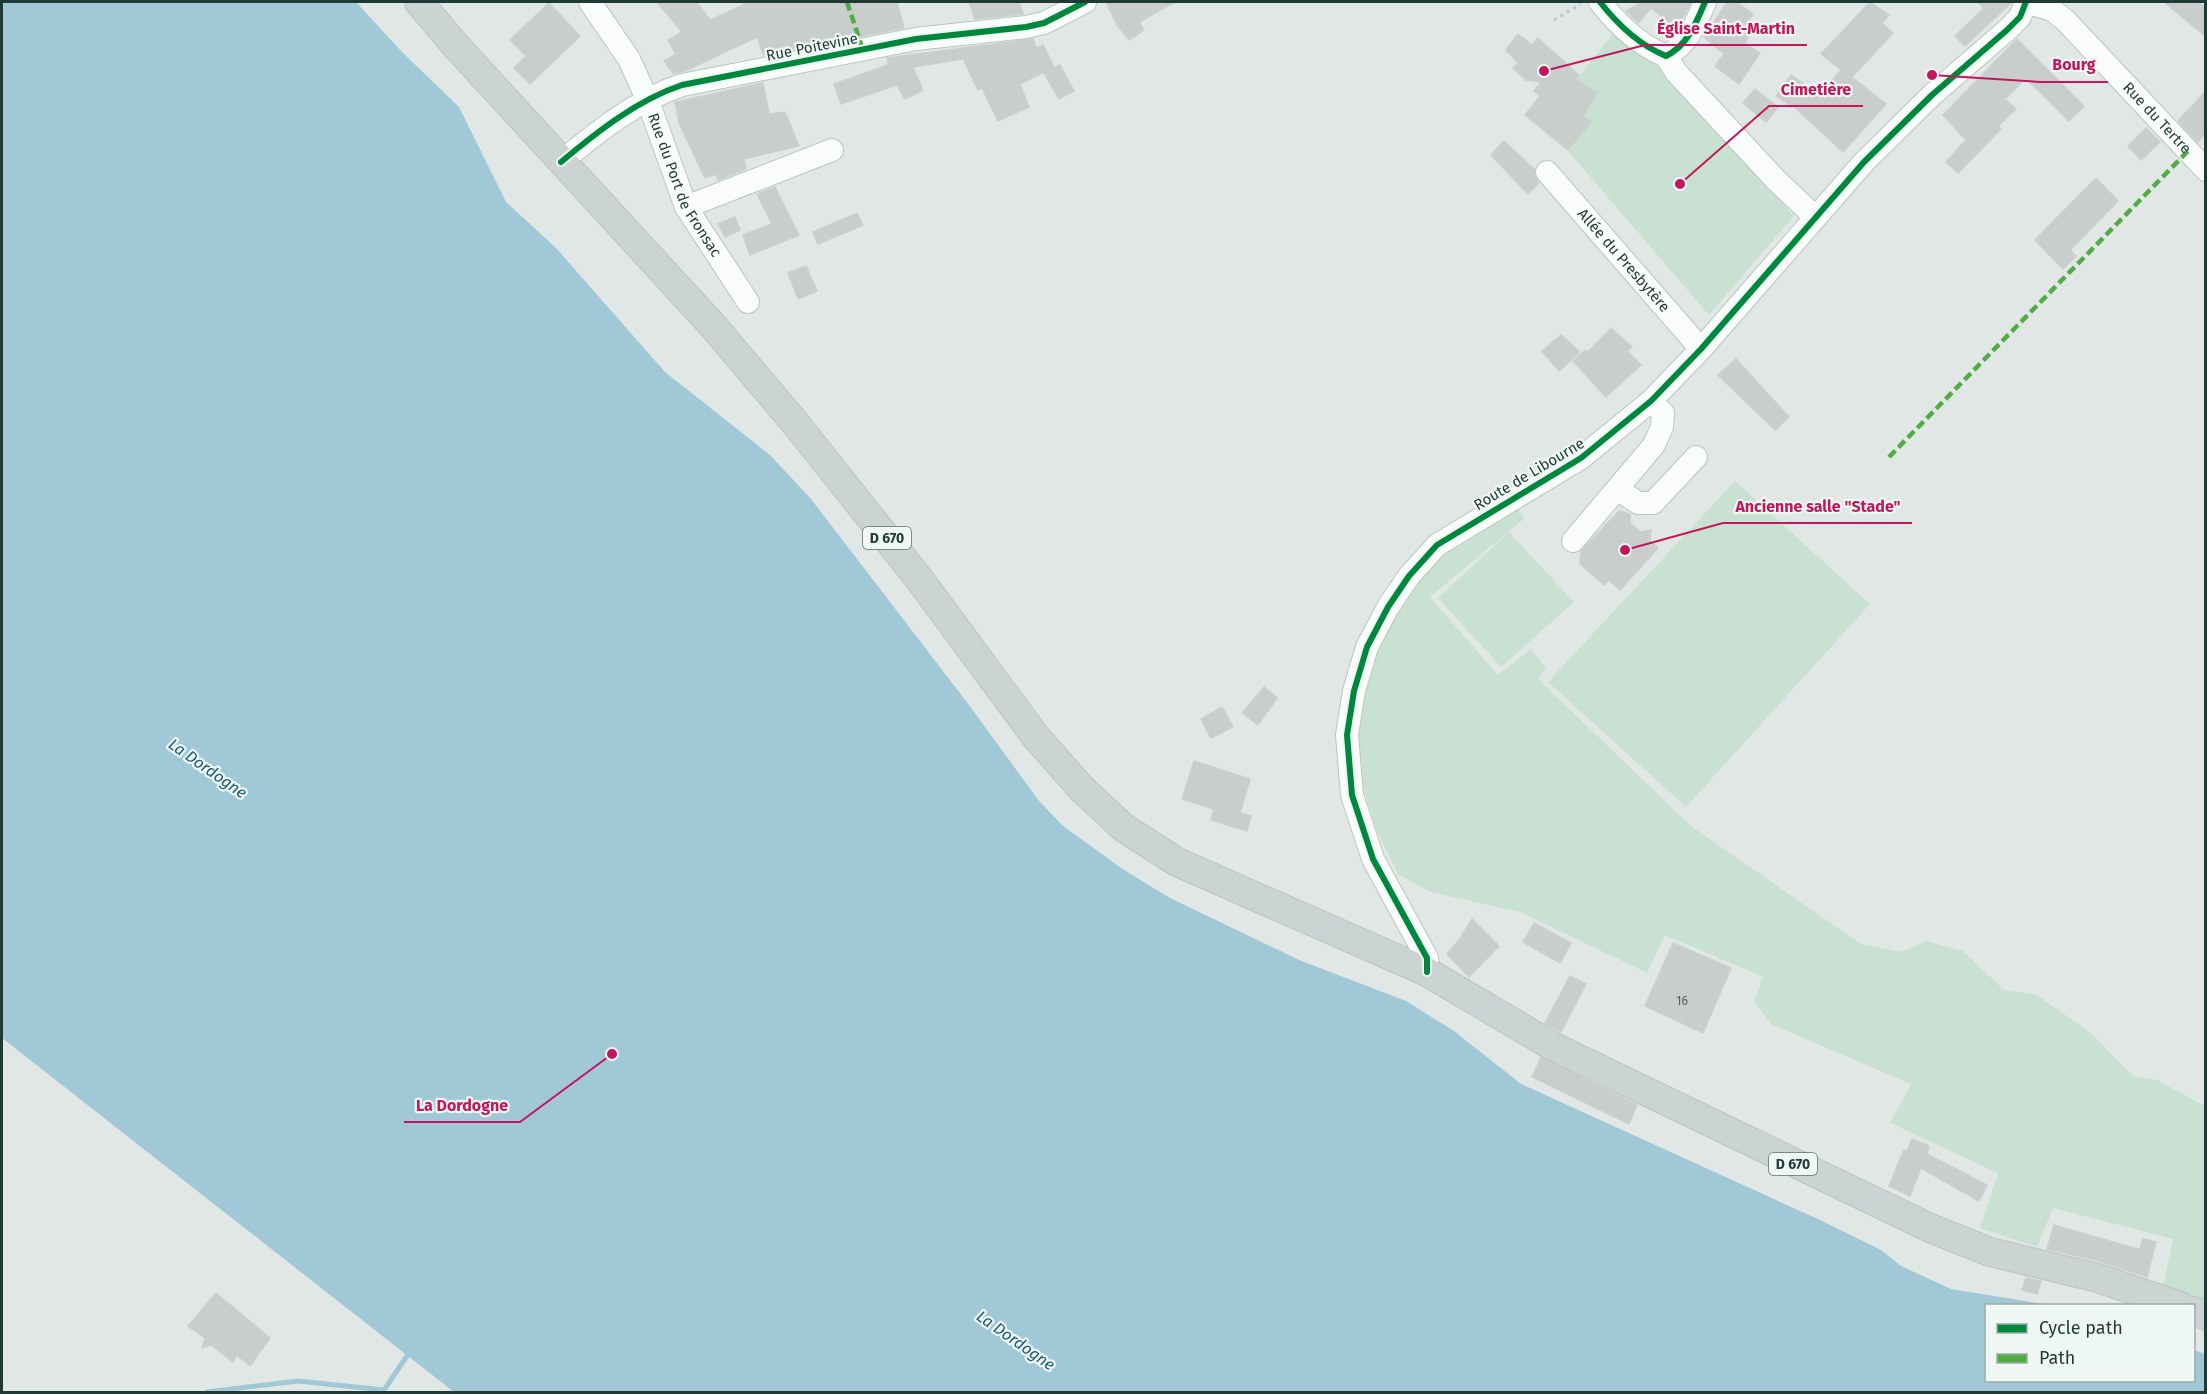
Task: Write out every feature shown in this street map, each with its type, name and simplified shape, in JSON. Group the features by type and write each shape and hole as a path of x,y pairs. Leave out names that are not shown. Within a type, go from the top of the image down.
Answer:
{"main road":[{"name":"D 670","path":"419,2 561,162 714,327 796,424 920,580 1036,737 1082,789 1124,828 1178,862 1427,972 1554,1047 1930,1228 1990,1252 2098,1278 2177,1304"}],"street":[{"name":"Rue du Port de Fronsac","path":"590,2 629,59 648,101 686,207 748,302"},
{"name":"Rue Poitevine","path":"561,162 607,127 648,101 682,85 916,39 1035,25 1051,20 1085,2"},
{"path":"1600,2 1613,19 1648,48 1666,56 1676,72 1776,180 1815,217"},
{"path":"1666,56 1676,51 1687,39 1705,2"},
{"name":"Rue du Tertre","path":"2026,2 2052,10 2065,20 2205,170"},
{"name":"Route de Libourne","path":"1427,972 1427,958 1373,859 1352,795 1347,735 1354,691 1367,647 1388,607 1409,576 1437,545 1581,458 1651,401 1701,349 1864,162 1932,95 2007,30 2020,17 2026,2"},
{"path":"686,207 832,150"},
{"name":"Allée du Presbytère","path":"1547,172 1701,349"},
{"path":"1573,541 1619,490 1654,445 1662,427 1663,413 1651,401"},
{"path":"1619,490 1638,503 1653,503 1696,457"}],"path":[{"path":"1554,20 1585,2"}],"green space":[{"path":"1614,33 1658,67 1794,216 1709,315 1568,151 1590,121 1580,113 1593,93 1577,78"},
{"path":"1735,481 1870,604 1686,807 1548,682"},
{"path":"1516,507 1525,518 1430,597 1498,675 1531,649 1546,669 1538,679 1691,826 1861,944 1901,952 1926,941 1963,951 2004,990 2037,995 2091,1033 2133,1076 2157,1080 2205,1106 2205,1303 2163,1287 2173,1239 2053,1208 2037,1247 1980,1228 1998,1173 1890,1123 1911,1084 1771,1024 1754,1001 1763,977 1665,935 1647,973 1523,913 1428,891 1398,874 1377,831 1359,773 1357,726 1368,663 1415,582 1455,544"},
{"path":"1509,532 1574,602 1501,667 1438,598"}],"water":[{"path":"2,2 356,2 402,52 459,107 506,202 556,248 665,372 770,455 811,499 969,705 1039,801 1063,826 1124,870 1170,898 1299,960 1406,1001 1454,1031 1521,1084 1820,1220 1881,1250 1901,1266 1951,1289 2043,1304 1985,1304 1985,1382 2195,1382 2195,1350 2205,1354 2205,1392 454,1392 2,1038"}],"building":[{"path":"657,2 697,2 710,20 744,5 743,2 897,2 904,28 790,50 788,45 763,54 757,37 685,71 673,73 664,61 676,54 668,40 682,32"},
{"path":"969,2 1019,2 1023,14 975,19"},
{"path":"1106,2 1175,2 1139,22 1144,30 1129,40 1117,25"},
{"path":"1642,2 1691,2 1681,21 1674,18 1670,23 1651,8 1638,23 1626,11"},
{"path":"1727,2 1736,2 1753,14 1742,29 1750,35 1745,43 1760,53 1739,84 1715,66 1724,54 1704,37"},
{"path":"1870,2 1889,15 1882,23 1893,33 1852,77 1886,104 1843,152 1790,103 1789,105 1776,96 1791,75 1819,95 1841,70 1821,54"},
{"path":"1978,2 2012,2 1965,46 1955,36 1984,8"},
{"path":"2164,2 2198,2 2205,7 2205,36"},
{"path":"549,3 580,36 530,84 514,68 526,56 510,40"},
{"path":"1518,34 1532,45 1538,38 1579,75 1576,79 1597,93 1583,116 1591,122 1568,150 1525,115 1540,96 1534,91 1541,82 1526,80 1513,68 1518,63 1506,50"},
{"path":"1033,39 1036,48 1043,45 1054,67 1020,84 1029,107 998,121 982,88 978,90 963,59 913,67 923,90 905,99 897,85 841,104 834,84 888,65 887,58"},
{"path":"2017,39 2084,106 2069,121 2026,78 2005,99 2016,109 1998,126 2001,129 1958,173 1946,162 1966,140 1943,115"},
{"path":"1060,65 1074,91 1059,99 1044,73"},
{"path":"763,83 769,114 785,112 799,146 744,159 746,169 721,179 718,180 716,174 705,178 679,123 675,102"},
{"path":"1755,89 1778,107 1766,122 1743,103"},
{"path":"2205,92 2205,133 2198,142 2178,121"},
{"path":"2146,128 2160,142 2141,160 2128,146"},
{"path":"1504,141 1534,169 1539,183 1528,194 1491,155"},
{"path":"2096,178 2118,201 2070,250 2076,256 2063,269 2035,240"},
{"path":"775,187 799,235 750,255 743,235 772,224 757,194"},
{"path":"857,213 863,225 818,244 813,232"},
{"path":"735,217 740,230 725,237 718,224"},
{"path":"806,266 817,291 798,299 788,273"},
{"path":"1611,328 1632,347 1627,351 1641,365 1606,397 1573,361 1586,350 1588,352"},
{"path":"1561,335 1580,352 1559,371 1542,351"},
{"path":"1736,359 1789,417 1775,430 1718,375"},
{"path":"1619,511 1630,514 1630,523 1641,532 1651,530 1650,541 1658,548 1620,590 1609,580 1604,585 1580,564 1581,551"},
{"path":"1264,687 1277,698 1258,725 1242,713"},
{"path":"1222,707 1233,727 1211,738 1201,719"},
{"path":"1194,761 1250,779 1240,813 1251,816 1247,831 1211,820 1214,809 1182,799"},
{"path":"1472,919 1499,946 1469,977 1447,954"},
{"path":"1534,923 1571,943 1560,963 1523,942"},
{"path":"1673,943 1731,968 1703,1033 1645,1006"},
{"path":"1570,976 1586,984 1561,1032 1545,1023"},
{"path":"1541,1058 1637,1105 1629,1124 1532,1077"},
{"path":"1912,1139 1929,1146 1927,1154 1987,1185 1979,1201 1921,1168 1910,1196 1889,1186 1904,1150 1907,1151"},
{"path":"2054,1225 2137,1249 2140,1249 2143,1239 2156,1242 2147,1277 2102,1262 2047,1249"},
{"path":"2026,1278 2041,1281 2037,1294 2022,1290"},
{"path":"216,1293 270,1338 250,1366 237,1355 233,1362 211,1345 202,1348 205,1338 188,1326"}],"waterway":[{"path":"207,1392 298,1381 384,1390 411,1350"}],"marked path":[{"path":"847,2 863,50"},
{"path":"1889,457 2188,151"}],"cycle path":[{"path":"561,162 603,128 633,108 682,85 916,39 1026,27 1044,23 1085,2"},
{"path":"1600,2 1630,34 1666,56 1686,40 1705,2"},
{"path":"1427,972 1427,958 1373,859 1352,795 1347,735 1354,691 1367,647 1388,607 1409,576 1437,545 1581,458 1651,401 1701,349 1864,162 1932,95 2007,30 2020,17 2026,2"}],"place":[{"name":"Église Saint-Martin","path":"1544,71"},
{"name":"Bourg","path":"1932,75"},
{"name":"Cimetière","path":"1680,184"},
{"name":"Ancienne salle \"Stade\"","path":"1625,550"},
{"name":"La Dordogne","path":"612,1054"}]}
